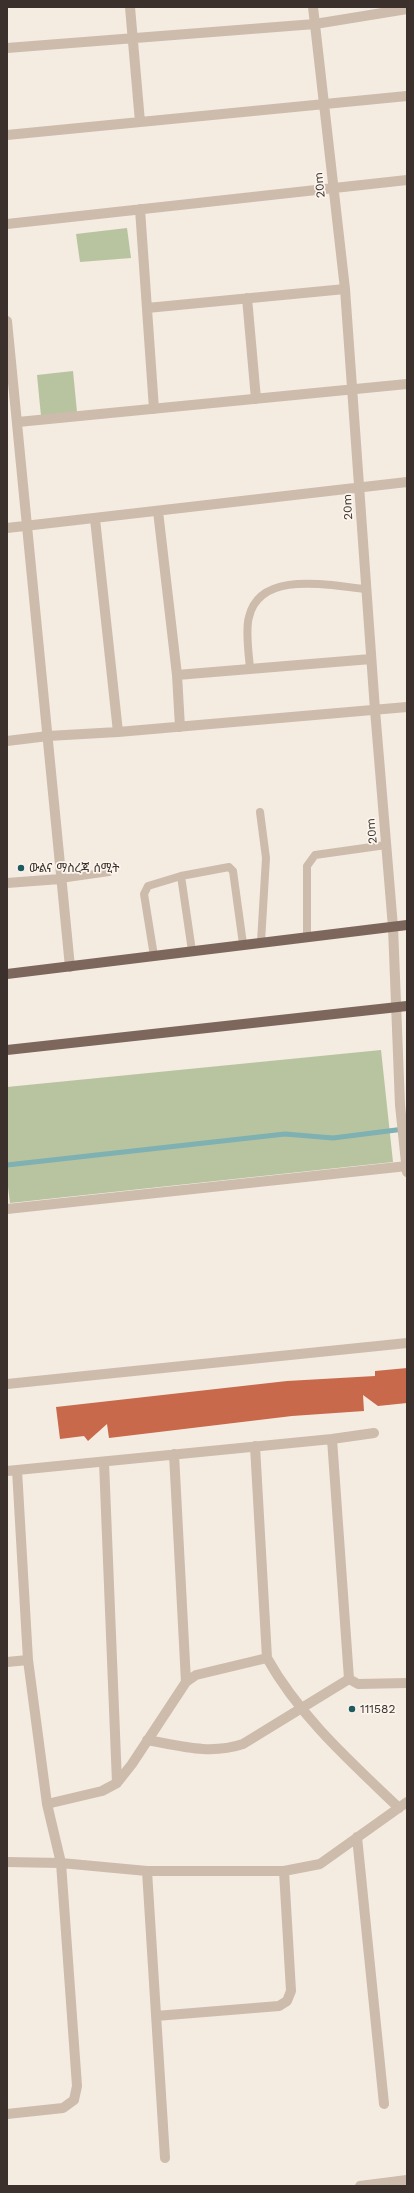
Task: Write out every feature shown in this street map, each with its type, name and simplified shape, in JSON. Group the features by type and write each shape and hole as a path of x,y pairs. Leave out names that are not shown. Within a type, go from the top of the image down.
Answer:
{"main road":[{"path":"7,974 242,944 407,925"},
{"path":"7,1050 402,1006"}],"street":[{"path":"130,7 140,122"},
{"name":"20m","path":"314,7 345,289 375,710 393,927 402,1006 400,1104 407,1168"},
{"path":"7,48 315,24 407,9"},
{"path":"7,134 407,96"},
{"path":"7,224 407,180"},
{"path":"140,209 154,408"},
{"path":"147,308 345,289"},
{"path":"246,298 256,399"},
{"path":"7,321 10,364 18,422 48,736 60,879 70,967"},
{"path":"18,422 407,384"},
{"path":"7,528 407,482"},
{"path":"158,511 177,675 180,727"},
{"path":"95,519 118,732"},
{"path":"177,675 371,659"},
{"path":"7,741 48,736 180,727 407,707"},
{"path":"7,883 60,879"},
{"path":"7,1209 407,1168"},
{"path":"7,1384 407,1343"},
{"path":"7,1472 332,1439 374,1433"},
{"path":"332,1439 349,1679"},
{"path":"7,1862 61,1863 147,1871 284,1871 320,1864 403,1805 329,1741 281,1683 267,1658 255,1446"},
{"path":"174,1454 186,1682"},
{"path":"104,1462 116,1783"},
{"path":"7,2114 63,2108 74,2100 77,2086 61,1863 47,1804 28,1660 18,1470"},
{"path":"47,1804 102,1791 116,1783 132,1764 186,1682 196,1675 267,1658"},
{"path":"7,1662 28,1660"},
{"path":"349,1679 358,1684 407,1683"},
{"path":"147,1740 211,1751 226,1750 243,1744 349,1679"},
{"path":"357,1838 384,2104"},
{"path":"147,1871 165,2158"},
{"path":"156,2016 279,2006 287,2001 291,1991 284,1871"},
{"path":"360,2186 407,2180"}],"lane":[{"path":"250,669 248,618 255,602 272,589 286,585 298,584 366,589"},
{"path":"260,812 266,858 262,942"},
{"path":"308,937 307,866 314,855 386,845"},
{"path":"154,956 144,894 148,886 181,876 229,867 233,871 242,944"},
{"path":"60,879 109,872"},
{"path":"181,876 192,951"}],"green space":[{"path":"127,228 131,258 80,262 76,234"},
{"path":"73,371 77,412 41,416 37,375"},
{"path":"381,1050 393,1162 10,1203 7,1179 7,1087"}],"building":[{"path":"407,1368 407,1403 378,1406 363,1395 364,1411 292,1416 109,1438 107,1424 88,1441 84,1436 60,1439 56,1407 287,1381 375,1376 375,1371"}],"waterway":[{"path":"7,1165 285,1134 333,1138 404,1129"}],"place":[{"name":"ውልና ማስረጃ ሰሚት","path":"21,868"},
{"name":"111582","path":"352,1709"}]}
